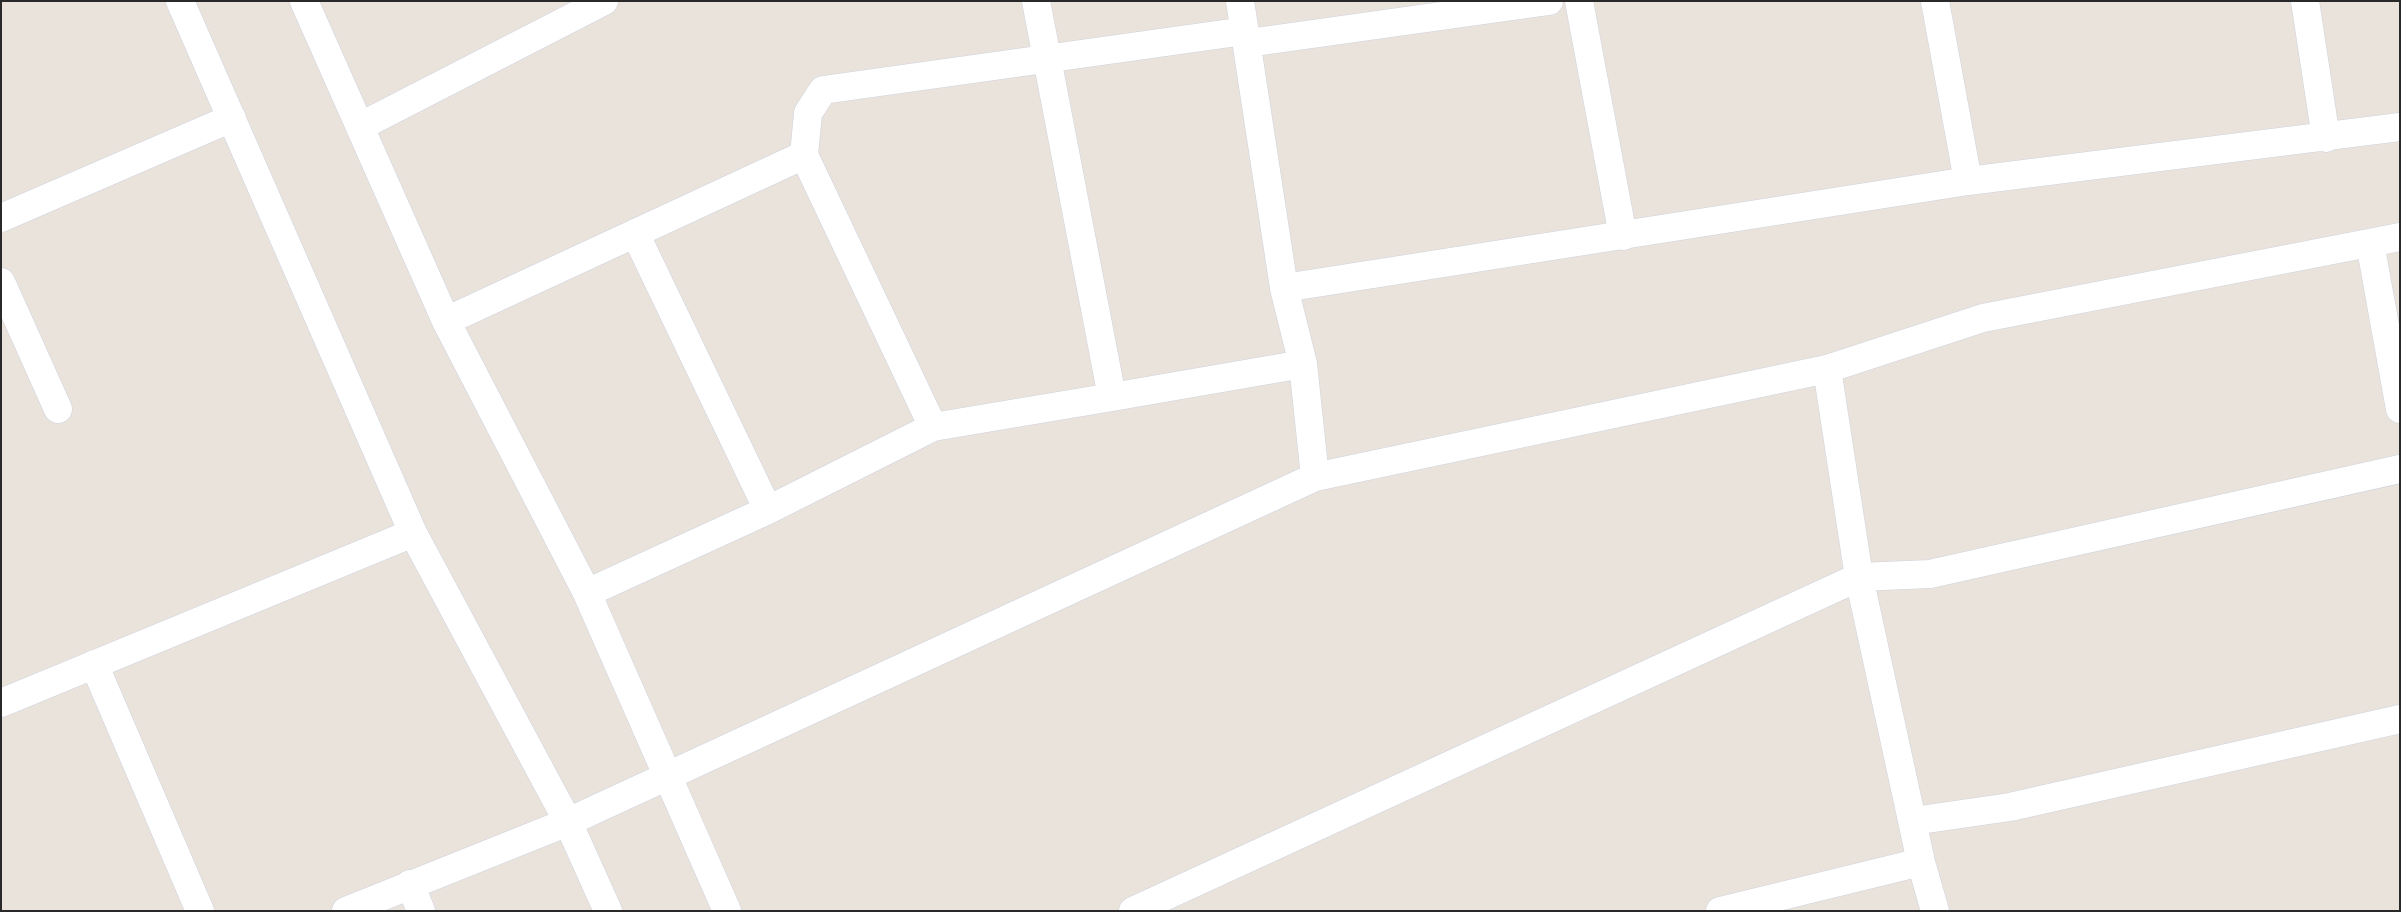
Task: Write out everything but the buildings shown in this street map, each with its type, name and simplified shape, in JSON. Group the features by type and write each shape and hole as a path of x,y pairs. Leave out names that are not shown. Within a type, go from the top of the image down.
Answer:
{"street":[{"path":"180,1 412,533 568,822 608,911"},
{"path":"304,1 446,321 588,593 727,911"},
{"path":"361,126 604,1"},
{"path":"1036,1 1112,397"},
{"path":"1240,1 1284,288 1303,364 1315,477"},
{"path":"933,427 804,155 808,113 823,90 1046,59 1549,1"},
{"path":"1579,1 1623,236"},
{"path":"1935,1 1968,181"},
{"path":"2305,1 2326,138"},
{"path":"1,218 232,118"},
{"path":"1284,288 1968,181 2400,128"},
{"path":"446,321 804,155"},
{"path":"635,233 768,510"},
{"path":"346,911 568,822 1315,477 1827,369 1982,318 2400,237"},
{"path":"2370,243 2400,410"},
{"path":"1,282 58,409"},
{"path":"588,593 768,510 933,427 1303,364"},
{"path":"1827,369 1859,577 1913,820 1920,862 1935,911"},
{"path":"1133,911 1859,577 1930,574 2400,469"},
{"path":"1,703 412,533"},
{"path":"94,664 200,911"},
{"path":"1913,820 2010,807 2400,720"},
{"path":"1726,910 1920,862"},
{"path":"410,884 421,911"}]}
